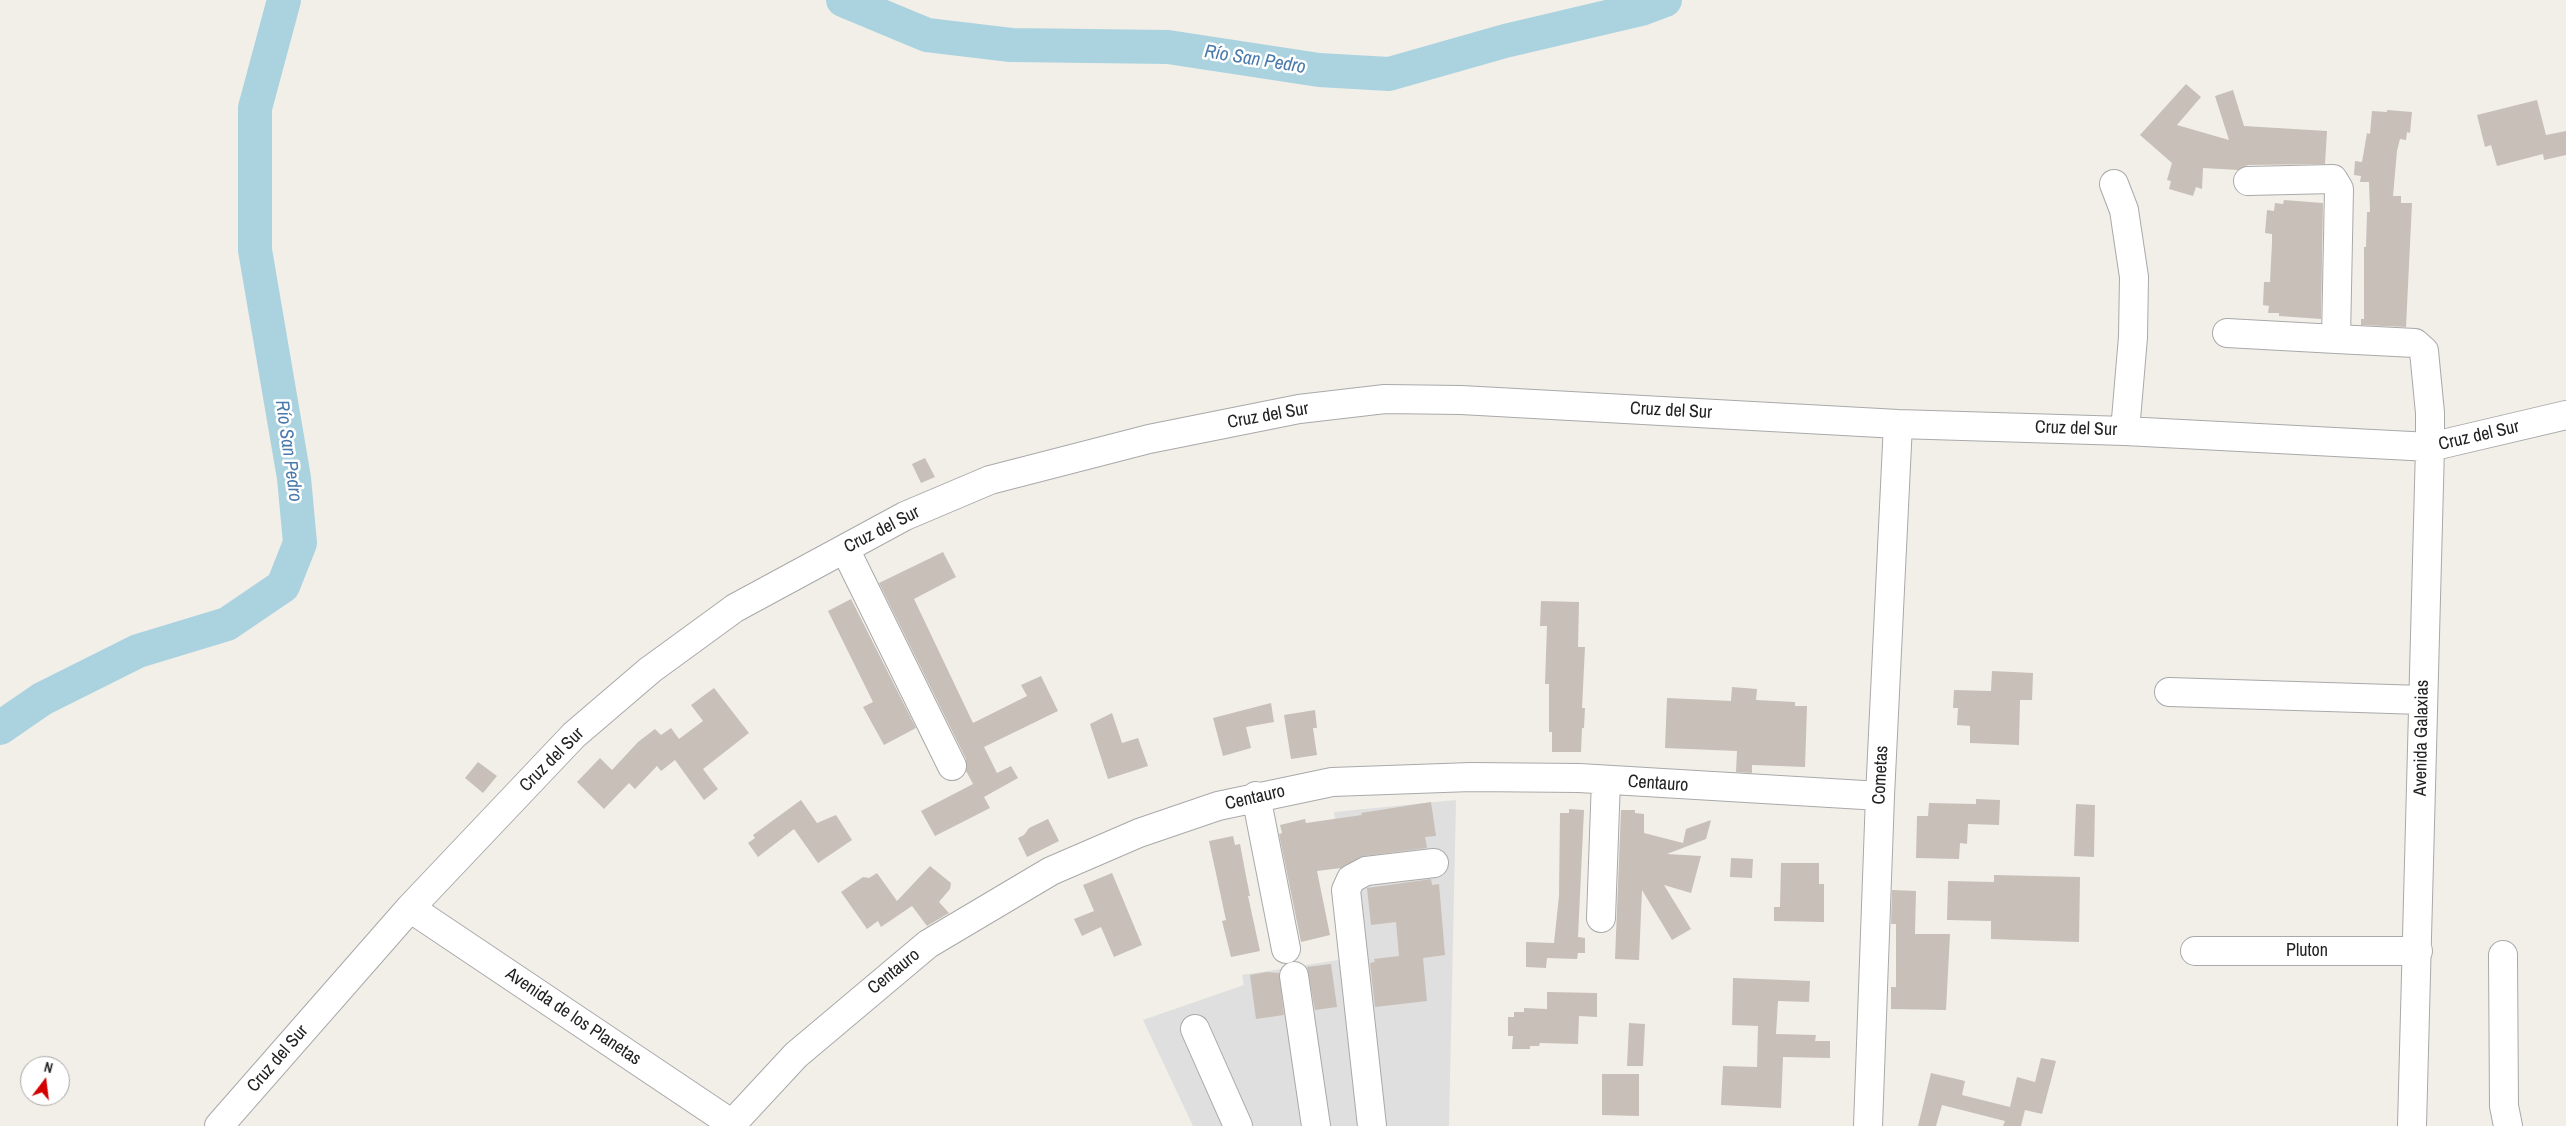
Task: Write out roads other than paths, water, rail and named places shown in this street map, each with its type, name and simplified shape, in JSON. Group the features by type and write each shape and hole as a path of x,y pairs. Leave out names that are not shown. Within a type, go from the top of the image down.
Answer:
{"street":[{"path":"2227,334 2336,340 2339,189 2333,179 2248,181"},
{"path":"2114,184 2124,210 2134,277 2133,337 2125,431"},
{"name":"Avenida Galaxias","path":"2336,340 2415,343 2424,351 2430,413 2422,700 2418,951 2412,1126"},
{"name":"Cruz del Sur","path":"220,1126 410,908 574,736 650,670 735,608 905,516 990,480 1149,439 1299,409 1385,399 1461,400 1898,424 2125,431 2430,447 2566,415"},
{"name":"Cometas","path":"1868,1126 1880,796 1898,424"},
{"path":"845,549 952,766"},
{"path":"2169,692 2422,700"},
{"name":"Centauro","path":"733,1125 796,1055 928,944 1051,871 1139,833 1218,806 1256,796 1332,782 1397,778 1471,777 1606,780 1880,796"},
{"path":"1601,918 1606,780"},
{"path":"1256,796 1286,949"},
{"path":"1372,1126 1346,890 1351,879 1366,871 1434,863"},
{"name":"Avenida de los Planetas","path":"410,908 733,1125"},
{"name":"Pluton","path":"2195,951 2418,951"},
{"path":"2503,955 2504,1106 2508,1126"},
{"path":"1294,976 1316,1126"},
{"path":"1194,1029 1238,1126"}],"waterway":[{"name":"Río San Pedro","path":"0,728 42,699 138,651 227,624 283,586 300,543 294,478 255,250 255,108 284,0"},
{"name":"Río San Pedro","path":"843,0 927,35 1011,45 1168,47 1319,70 1389,74 1505,41 1641,9 1665,0"}]}
